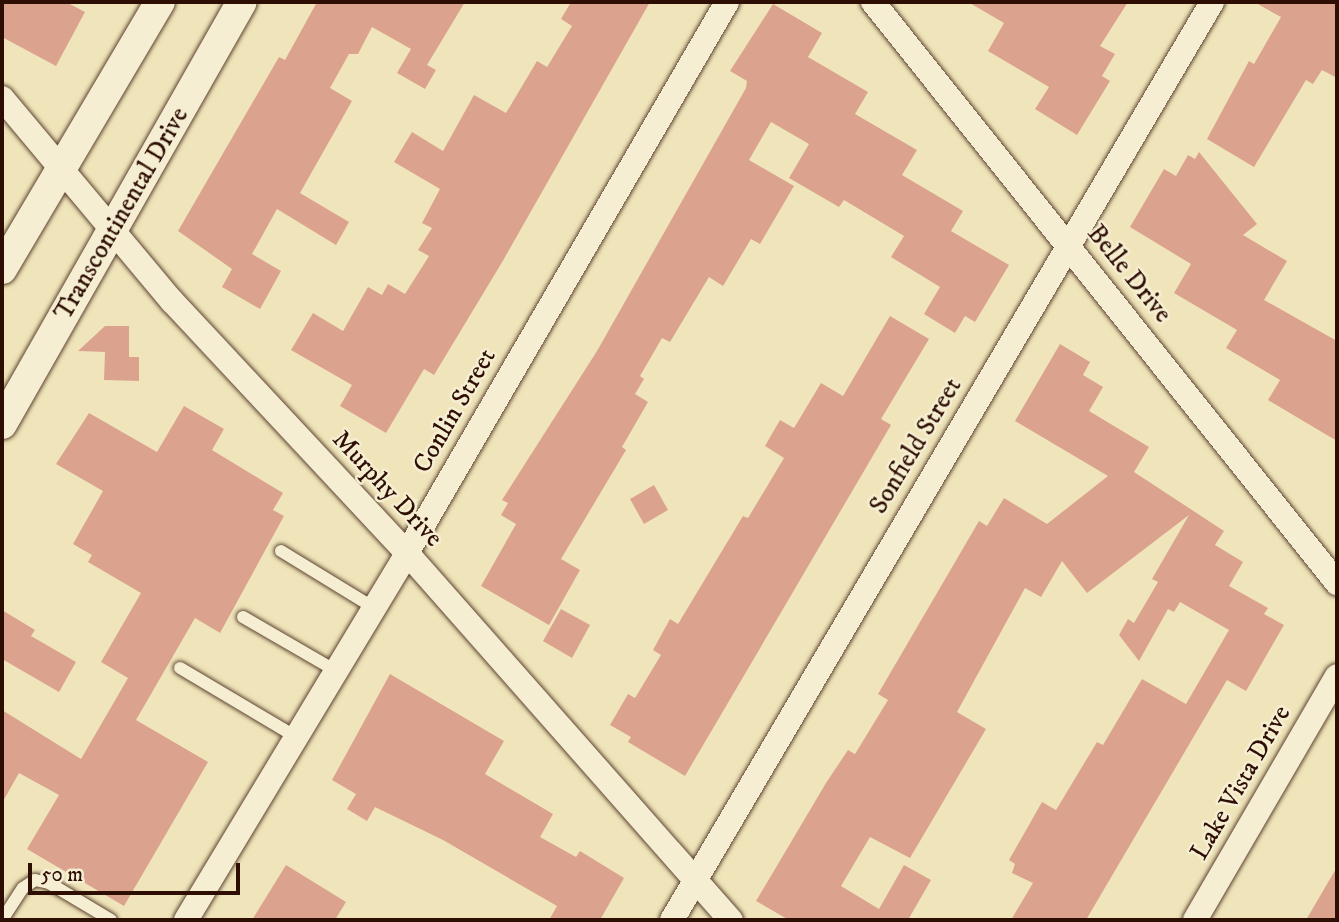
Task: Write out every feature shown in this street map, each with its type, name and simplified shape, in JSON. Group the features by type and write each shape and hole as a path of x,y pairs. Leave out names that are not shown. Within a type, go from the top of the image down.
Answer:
{"street":[{"path":"5,255 63,166 160,2"},
{"name":"Transcontinental Drive","path":"2,424 242,2"},
{"name":"Conlin Street","path":"186,920 407,553 727,2"},
{"name":"Belle Drive","path":"873,2 1337,583"},
{"name":"Sonfield Street","path":"672,920 1212,2"},
{"name":"Murphy Drive","path":"2,97 63,166 172,301 407,553 731,920"},
{"name":"Lake Vista Drive","path":"1195,920 1337,676"}],"lane":[{"path":"281,551 374,608"},
{"path":"243,617 336,671"},
{"path":"180,668 296,737"},
{"path":"2,920 23,888 35,880 49,883 111,920"}],"building":[{"path":"2,2 66,2 85,12 56,66 2,37"},
{"path":"317,2 465,2 427,65 436,70 425,89 397,73 411,49 372,27 358,54 349,54 330,88 352,101 300,193 349,222 336,245 277,209 252,254 281,271 260,309 222,287 232,269 178,231 279,57 285,60"},
{"path":"571,2 650,2 501,264 434,375 424,369 386,433 340,406 352,385 291,350 313,313 343,331 368,287 382,295 388,284 405,294 429,256 418,250 432,228 422,223 440,189 394,162 412,132 443,151 474,95 506,113 537,61 547,67 572,26 561,19"},
{"path":"968,2 1128,2 1100,46 1115,54 1102,76 1110,81 1077,135 1035,109 1049,87 988,51 1004,23"},
{"path":"1254,2 1337,2 1337,78 1322,70 1313,84 1306,80 1254,167 1207,139 1249,61 1254,64 1281,17"},
{"path":"773,4 822,33 808,57 868,92 855,114 917,150 902,175 963,211 951,231 1009,265 975,322 965,316 955,333 924,314 940,287 891,257 904,236 844,200 839,207 789,178 809,144 771,122 749,160 794,186 760,244 751,239 723,286 709,277 670,342 662,338 640,376 644,379 635,394 648,402 622,447 626,450 561,559 580,570 549,625 481,586 516,524 501,515 508,503 502,500 597,351 746,88 747,81 730,71"},
{"path":"1199,152 1257,224 1243,235 1287,261 1264,300 1337,341 1337,441 1268,400 1280,380 1226,348 1237,330 1174,293 1191,264 1130,227 1164,169 1176,176 1188,155 1195,159"},
{"path":"890,316 929,339 881,419 891,425 685,776 628,742 631,737 610,725 628,694 635,698 661,655 653,650 670,619 678,624 743,516 748,518 784,458 765,446 780,420 794,428 821,383 843,396"},
{"path":"105,326 129,326 129,357 139,357 139,381 104,380 105,352 78,351"},
{"path":"1060,344 1090,362 1083,375 1103,387 1089,411 1149,447 1134,472 1224,531 1215,545 1243,562 1229,586 1268,608 1264,614 1284,625 1246,691 1227,680 1086,920 1011,920 1033,883 1012,873 1015,864 1009,860 1042,802 1056,810 1097,742 1103,745 1142,679 1186,704 1229,630 1180,602 1174,612 1168,609 1139,661 1119,635 1128,619 1134,623 1158,582 1152,579 1189,515 1087,593 1062,561 1041,597 1025,588 957,712 986,729 910,858 870,837 841,886 879,909 904,865 931,880 908,920 789,920 756,901 826,783 848,750 855,754 888,700 878,694 979,521 987,526 1004,498 1047,524 1108,476 1015,421"},
{"path":"184,406 224,429 212,450 283,493 273,510 284,516 220,633 195,618 136,720 208,762 124,906 27,849 59,795 19,773 2,803 2,710 81,759 128,678 101,662 141,593 88,562 92,555 73,544 103,491 56,464 89,413 157,452"},
{"path":"654,485 668,510 644,524 630,499"},
{"path":"561,609 590,625 572,658 543,641"},
{"path":"2,610 35,630 31,636 76,662 59,692 2,659"},
{"path":"390,674 504,741 485,774 553,814 540,837 576,857 580,851 624,878 600,920 549,920 557,906 443,840 375,807 367,821 347,809 356,794 332,780"},
{"path":"286,865 346,902 335,920 252,920"},
{"path":"1337,867 1337,920 1306,920"}]}
